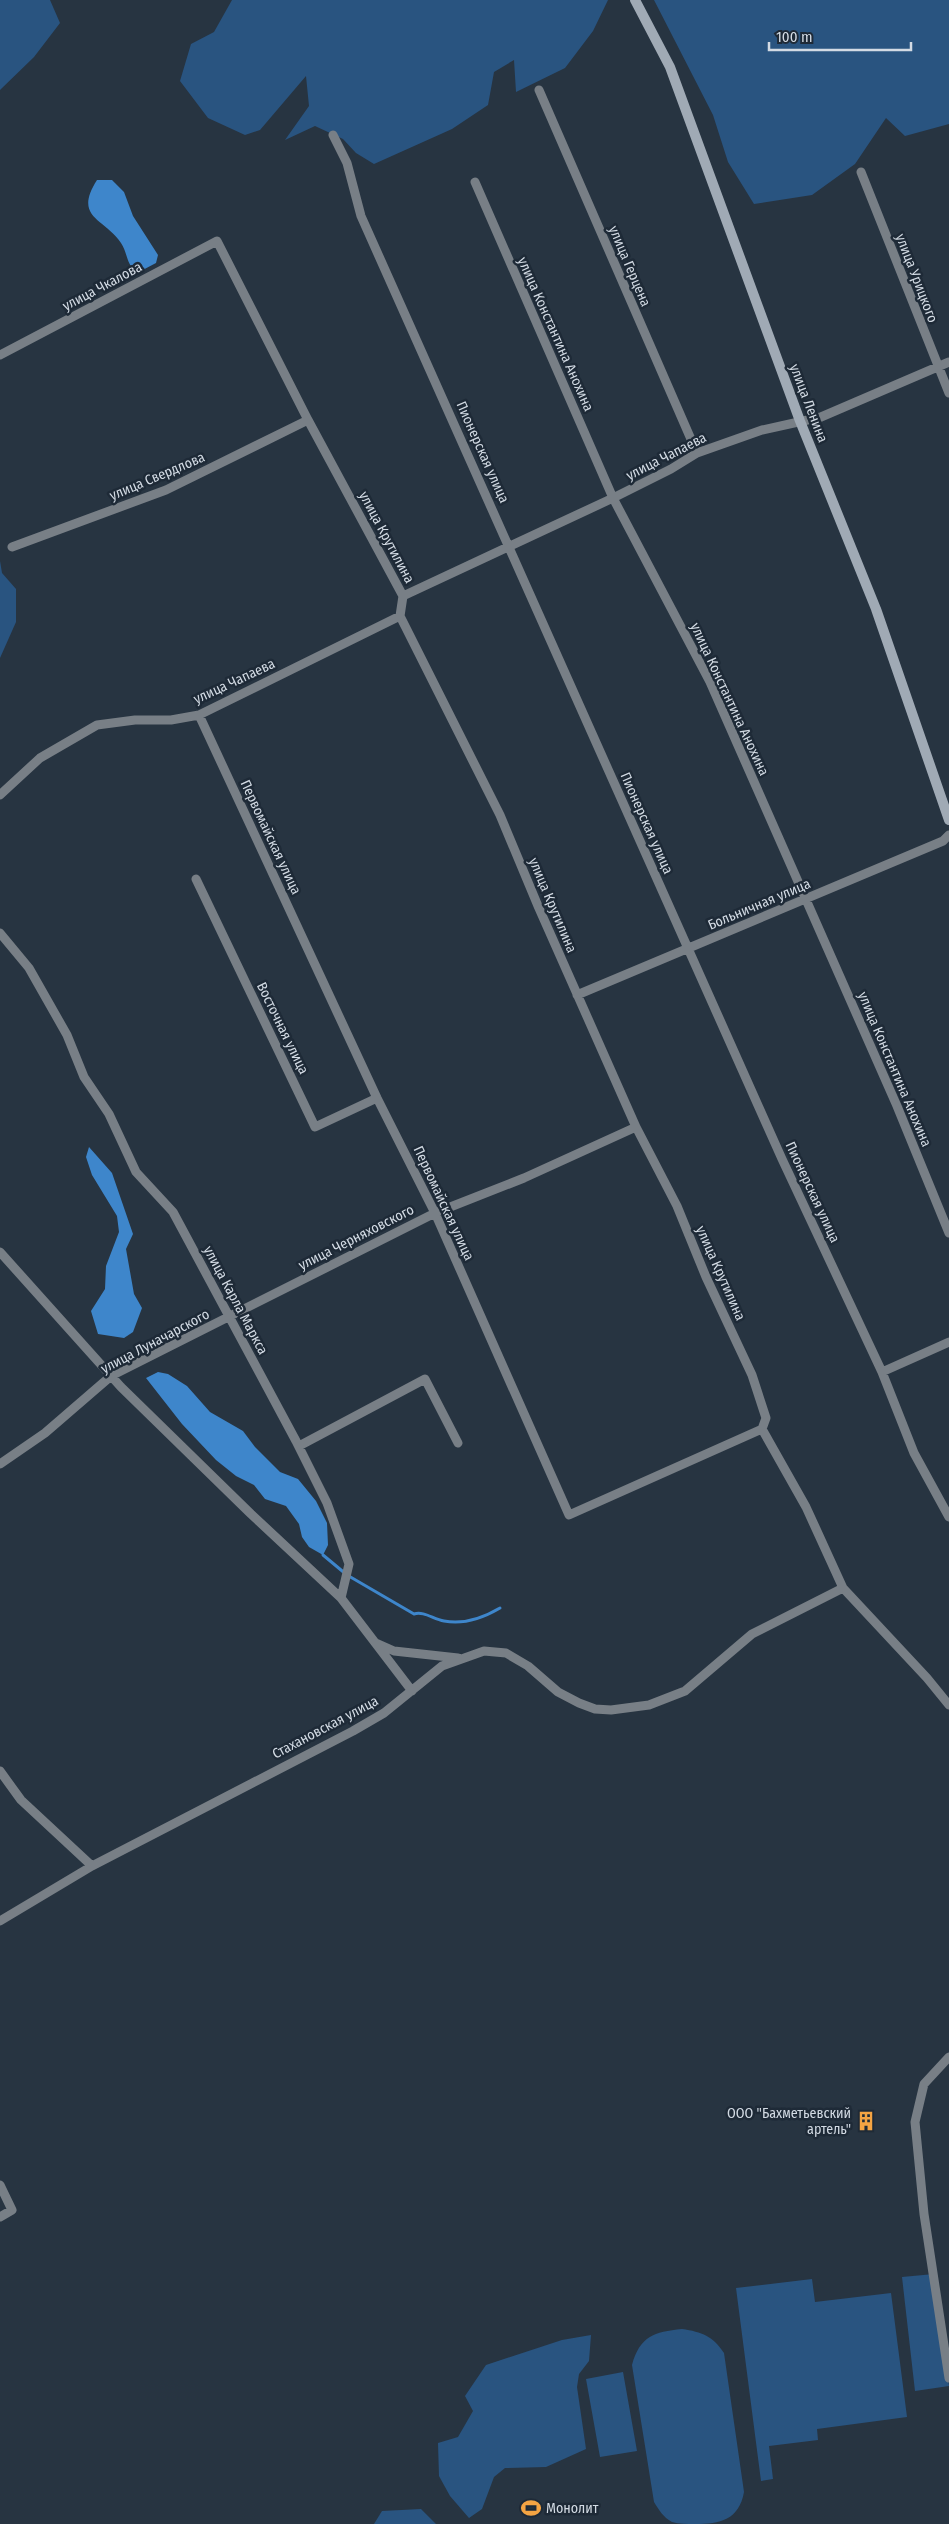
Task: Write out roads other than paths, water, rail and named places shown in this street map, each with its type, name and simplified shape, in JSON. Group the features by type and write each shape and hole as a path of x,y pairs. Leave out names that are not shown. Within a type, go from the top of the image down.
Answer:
{"main road":[{"name":"улица Ленина","path":"635,0 670,66 800,421 876,609 949,820"}],"street":[{"name":"улица Герцена","path":"539,90 697,453"},
{"name":"Пионерская улица","path":"333,135 347,162 362,216 510,544 688,948 882,1372 914,1453 949,1517"},
{"name":"улица Урицкого","path":"861,172 949,393"},
{"name":"улица Константина Анохина","path":"475,182 614,498 710,682 897,1106 949,1233"},
{"name":"улица Чкалова","path":"0,355 217,240"},
{"name":"улица Крутилина","path":"217,240 308,420 402,596 400,616 500,815 636,1127 677,1206 706,1277 752,1375 766,1418 762,1429 806,1507 843,1588 927,1678 949,1705"},
{"name":"улица Чапаева","path":"402,596 510,544 614,498 671,469 697,453 762,430 821,417 949,362"},
{"name":"улица Свердлова","path":"12,547 166,490 308,420"},
{"name":"улица Чапаева","path":"0,795 40,758 97,725 135,720 171,720 199,714 400,616"},
{"name":"Первомайская улица","path":"199,714 377,1098 435,1213 569,1515 762,1429"},
{"name":"Больничная улица","path":"577,995 943,842 949,835"},
{"name":"Восточная улица","path":"196,879 315,1127 377,1098"},
{"name":"улица Карла Маркса","path":"0,933 29,968 67,1035 84,1078 109,1114 136,1172 173,1212 299,1446 327,1503 349,1564 342,1598"},
{"name":"улица Черняховского","path":"229,1317 435,1213 524,1178 636,1127"},
{"path":"0,1252 111,1376 251,1514 342,1598 412,1691"},
{"name":"улица Луначарского","path":"0,1464 45,1434 111,1376 229,1317"},
{"path":"882,1372 949,1342"},
{"path":"299,1446 425,1379 458,1443"},
{"name":"Стахановская улица","path":"0,1921 92,1866 353,1731 384,1712 442,1666 484,1651 506,1653 528,1666 558,1692 579,1703 611,1710 639,1707 685,1691 752,1634 843,1588"},
{"path":"375,1643 394,1652 464,1659"},
{"path":"0,1771 22,1800 92,1866"},
{"path":"948,2057 924,2084 915,2122 924,2214 949,2378"},
{"path":"0,2184 12,2210 0,2217"}],"waterway":[{"path":"323,1555 347,1575 414,1614 418,1613 444,1621 459,1622 480,1618 500,1608"}],"place":[{"name":"ООО \"Бахметьевский артель\"","path":"866,2121"},
{"name":"Монолит","path":"531,2508"}]}
